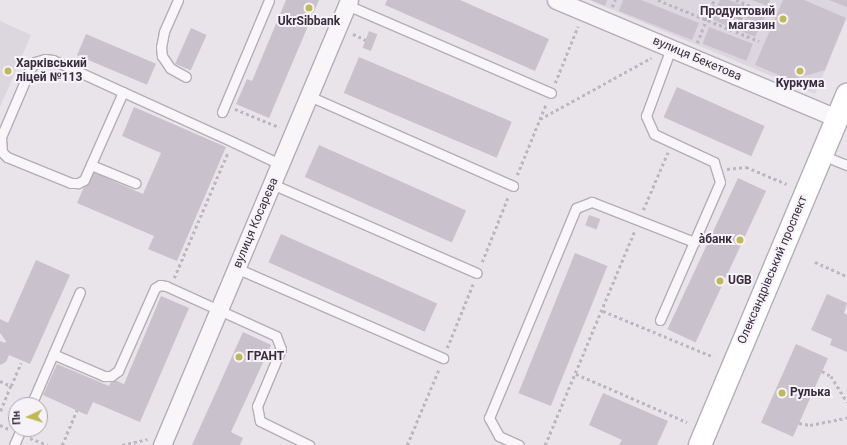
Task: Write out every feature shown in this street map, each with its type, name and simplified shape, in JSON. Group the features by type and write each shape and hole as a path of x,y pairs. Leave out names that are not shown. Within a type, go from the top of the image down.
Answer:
{"main road":[{"name":"Олександрівський проспект","path":"700,445 847,95"}],"street":[{"name":"вулиця Бекетова","path":"556,0 837,118"},
{"name":"вулиця Косарєва","path":"154,442 219,309 348,2"}],"lane":[{"path":"178,0 164,32 162,56 170,68 186,77"},
{"path":"222,112 269,0"},
{"path":"348,2 551,93"},
{"path":"660,320 720,182 714,162 654,134 646,116 671,48"},
{"path":"123,92 84,180 78,183 71,183 7,157 2,152 1,138 30,68 35,62 45,59 53,60 233,142 280,164"},
{"path":"309,96 513,186"},
{"path":"822,155 847,165"},
{"path":"91,164 135,183"},
{"path":"272,184 477,272"},
{"path":"514,444 499,436 489,418 576,208 592,202 694,242"},
{"path":"236,268 443,358"},
{"path":"53,354 104,376 111,376 118,372 155,288 160,285 170,287 276,336 281,349 257,406 260,421 309,445"},
{"path":"34,397 80,292"}],"path":[{"path":"658,0 759,41"},
{"path":"692,57 714,0"},
{"path":"736,0 770,14"},
{"path":"732,30 744,3"},
{"path":"712,6 764,28"},
{"path":"407,445 578,26"},
{"path":"353,34 366,40"},
{"path":"540,120 653,58"},
{"path":"231,107 280,128"},
{"path":"170,287 233,142"},
{"path":"545,445 672,142"},
{"path":"717,172 746,167 787,184"},
{"path":"815,262 847,276"},
{"path":"603,311 714,357"},
{"path":"0,413 21,363"},
{"path":"822,371 831,376 847,402"},
{"path":"576,374 687,422"},
{"path":"0,381 11,386"},
{"path":"62,445 77,410"},
{"path":"799,423 810,425 847,418"},
{"path":"122,445 154,442"}],"shaded area":[{"path":"589,0 847,0 847,17 815,94"},
{"name":"Харківський ліцей №113","path":"0,21 31,35 0,107"}],"building":[{"path":"286,0 319,0 269,118 236,104 247,79 252,81"},
{"path":"387,0 460,0 549,39 535,71 385,5"},
{"path":"591,0 607,0 605,6"},
{"path":"623,0 641,0 699,23 692,40 619,11"},
{"path":"720,0 729,0 741,5 737,14 717,6"},
{"path":"752,0 770,0 768,6"},
{"path":"783,0 804,0 846,18 825,70 791,80 755,65"},
{"path":"829,0 847,0 847,7"},
{"path":"745,7 765,15 762,25 741,16"},
{"path":"716,9 736,18 732,28 712,19"},
{"path":"739,19 759,28 755,37 735,28"},
{"path":"709,27 753,44 746,61 703,44"},
{"path":"191,28 207,35 191,71 175,64"},
{"path":"369,31 377,34 371,51 363,48"},
{"path":"86,34 156,64 147,85 77,55"},
{"path":"359,57 512,122 497,158 344,93"},
{"path":"677,87 765,126 751,156 664,117"},
{"path":"134,107 226,147 177,261 148,249 154,236 77,203 91,171 143,194 161,153 122,136"},
{"path":"319,145 466,210 452,242 305,177"},
{"path":"738,178 766,191 696,342 667,329"},
{"path":"589,215 600,219 597,229 585,225"},
{"path":"281,234 437,304 425,332 268,262"},
{"path":"575,253 607,266 551,406 518,393"},
{"path":"36,260 70,275 30,364 9,355 6,362 0,365 0,341 5,343 6,341 0,333 0,319 8,323"},
{"path":"827,294 847,303 844,313 847,315 847,352 830,345 832,339 811,330"},
{"path":"161,296 189,308 140,422 93,402 87,415 43,395 57,364 109,386 112,379 124,384"},
{"path":"243,332 271,345 231,432 243,438 240,445 192,445"},
{"path":"796,344 828,358 793,437 761,423"},
{"path":"603,393 668,421 657,445 619,445 622,440 589,425"}],"place":[{"name":"UkrSibbank","path":"309,8"},
{"name":"Продуктовий магазин","path":"783,19"},
{"name":"Харківський ліцей №113","path":"8,71"},
{"name":"Куркума","path":"800,71"},
{"name":"а̀банк","path":"740,240"},
{"name":"UGB","path":"720,281"},
{"name":"ГРАНТ","path":"239,357"},
{"name":"Рулька","path":"782,393"}]}
